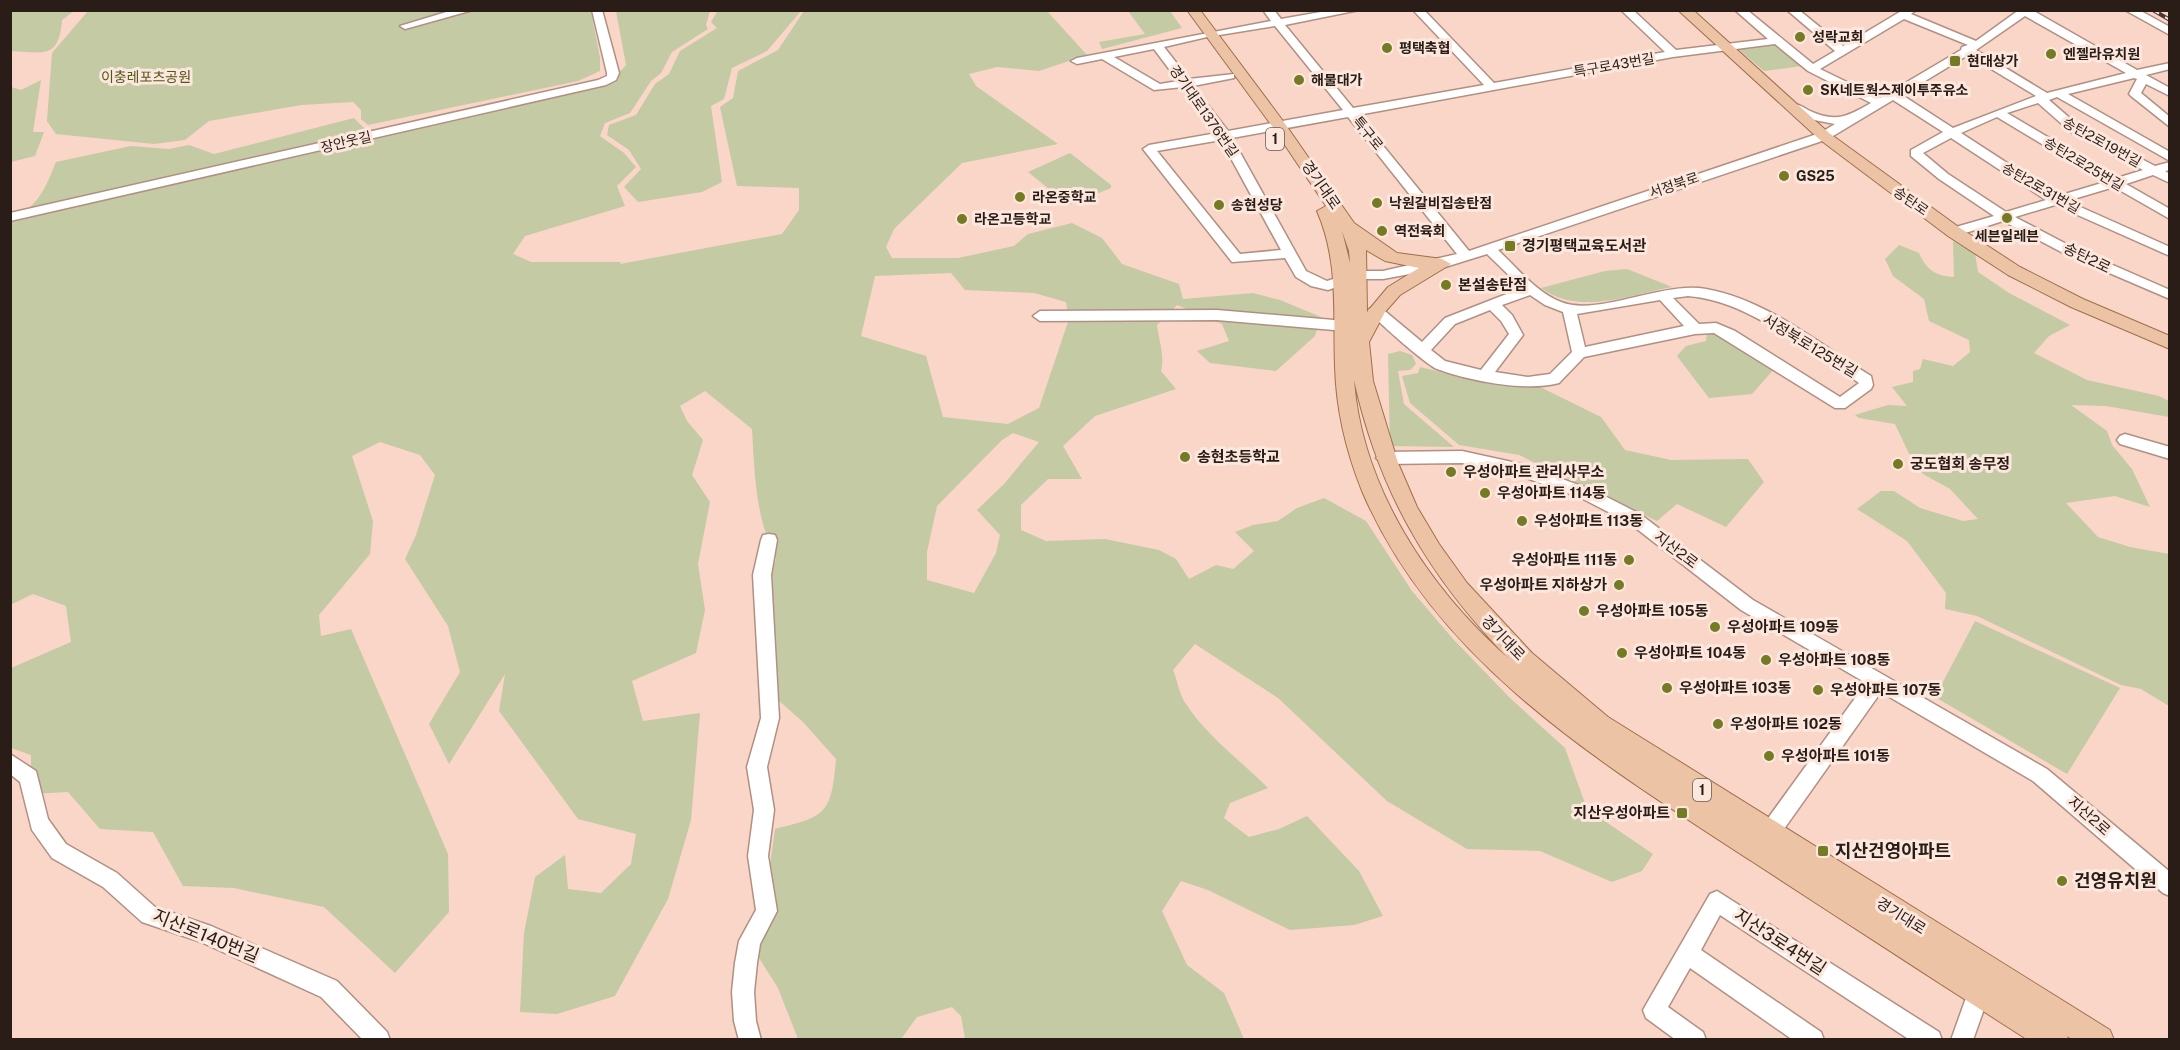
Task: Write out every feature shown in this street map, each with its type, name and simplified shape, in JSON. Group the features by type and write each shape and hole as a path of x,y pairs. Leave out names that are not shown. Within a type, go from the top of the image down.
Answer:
{"main road":[{"name":"경기대로","path":"1181,10 1206,35 1347,224 1354,236 1358,251 1350,278"},
{"name":"경기대로","path":"1193,10 1230,76 1272,126 1337,233 1350,278 1355,331 1362,370 1384,458 1405,509 1462,595 1546,682 1600,724 1980,992 2055,1040"},
{"name":"송탄로","path":"1684,10 1824,136 1954,232 2014,271 2077,303 2169,343"},
{"path":"1347,224 1385,256 1405,263 1442,264"},
{"path":"1355,331 1403,282 1442,264"},
{"name":"경기대로","path":"1355,331 1349,415 1364,471 1393,535 1449,613 1477,645 1529,693 1610,755 1764,841 2100,1040"}],"street":[{"path":"405,26 468,10"},
{"name":"장안웃길","path":"10,217 602,84 612,78 614,73 597,10"},
{"name":"특구로","path":"1268,10 1466,256"},
{"name":"경기대로1376번길","path":"1350,278 1328,286 1316,283 1301,274 1224,134 1157,45 1354,10"},
{"path":"1418,10 1491,86"},
{"name":"특구로43번길","path":"1626,10 1673,54"},
{"path":"1740,10 1812,69 1881,103"},
{"path":"1792,10 1842,51"},
{"path":"1976,44 1975,37 2015,10"},
{"path":"2130,10 2169,32"},
{"path":"2030,12 2169,93"},
{"name":"서정북로","path":"1350,278 1383,275 1442,264 1824,136 1976,44 1989,40 2030,12"},
{"path":"1812,69 1908,13 1976,44 2048,96 2169,157"},
{"path":"1673,54 1776,41"},
{"path":"1077,61 1157,45"},
{"name":"특구로43번길","path":"1291,253 1238,259 1149,148 1673,54"},
{"path":"1104,56 1158,88 1230,76"},
{"name":"송탄2로","path":"2169,66 2140,76 2048,96 1998,113 1948,132 1915,153 2006,218 2107,269 2169,295"},
{"path":"2140,76 2135,94 2169,124"},
{"path":"1894,95 1948,132"},
{"name":"송탄2로19번길","path":"2048,96 2076,130 2169,179"},
{"path":"1794,107 1814,119 1830,122 1849,121"},
{"name":"송탄2로25번길","path":"1998,113 2169,215"},
{"name":"송탄2로31번길","path":"1948,132 2058,202 2169,252"},
{"path":"1954,232 2006,218 2169,166"},
{"name":"서정북로125번길","path":"1490,249 1531,290 1560,307 1569,309 1594,308 1662,294 1702,293 1733,301 1866,380 1866,385 1840,404 1730,334 1716,328 1695,329 1579,353"},
{"path":"1422,351 1450,321 1460,314 1531,290"},
{"path":"1662,294 1695,329"},
{"path":"1486,376 1492,363 1516,335 1507,318 1492,304"},
{"path":"1375,310 1440,365 1486,376 1528,382 1554,379 1579,353 1569,309"},
{"path":"1040,316 1217,315 1355,331"},
{"path":"2125,440 2169,453"},
{"name":"지산2로","path":"1384,458 1462,457 1515,468 1589,495 1634,519 1747,605 2040,775 2169,886"},
{"path":"750,1040 745,1021 743,992 746,963 750,941 767,911 758,856 764,810 757,767 762,738 770,718 762,575 769,540"},
{"path":"1764,841 1878,681"},
{"name":"지산로140번길","path":"10,762 29,777 39,823 60,850 110,880 149,915 204,933 329,989 379,1040"},
{"name":"지산3로4번길","path":"1687,953 1717,901 1931,1040"},
{"path":"1695,1040 1654,1010 1687,953 1814,1040"},
{"path":"1968,1037 1980,992"}],"green space":[{"path":"10,11 74,11 62,20 57,42 47,51 40,52 11,51"},
{"name":"이충레포츠공원","path":"88,11 591,11 600,58 600,71 578,81 368,125 361,119 361,110 353,102 301,105 209,121 185,140 154,144 56,134 47,121 52,53"},
{"path":"616,11 710,11 706,25 708,29 672,52 661,73 651,81 630,113 605,123 600,136 624,153 636,167 617,186 625,206 525,236 513,254 531,262 621,262 620,264 782,234 799,210 799,188 737,186 720,107 733,98 738,71 778,50 804,11 1047,11 1087,55 1039,71 997,67 969,74 976,86 1058,144 962,163 894,229 886,247 892,258 958,258 1014,246 1028,234 1072,223 1102,238 1122,264 1179,284 1183,299 1253,293 1280,300 1321,317 1315,336 1276,371 1210,363 1197,351 1229,341 1222,324 1177,305 1157,325 1162,355 1161,371 1176,389 1095,416 1063,446 1082,479 1048,479 1021,505 1021,530 1046,541 1105,539 1159,550 1176,559 1189,579 1216,565 1233,569 1254,551 1235,532 1253,525 1278,521 1297,508 1324,498 1366,521 1412,591 1453,639 1510,698 1565,748 1587,809 1653,854 1642,871 1612,882 1540,851 1467,849 1387,801 1278,698 1195,644 1173,670 1184,701 1202,725 1268,788 1230,803 1224,818 1249,837 1279,829 1307,816 1359,871 1383,916 1354,925 1290,930 1208,890 1181,881 1162,911 1187,965 1224,993 1244,1039 965,1039 961,1016 952,1007 917,1017 901,1039 798,1039 778,988 754,950 770,911 770,865 775,829 806,820 823,810 832,791 836,759 803,722 778,700 772,679 767,585 776,559 760,511 755,480 752,429 705,391 680,406 687,421 703,440 692,475 710,502 698,564 705,610 696,653 632,681 643,721 700,713 691,820 668,899 615,996 557,1014 520,1012 524,933 535,877 565,855 568,889 601,893 631,864 636,834 578,819 499,711 505,674 449,764 429,724 460,672 448,626 405,559 416,535 435,475 420,455 380,442 352,456 373,521 370,554 319,615 321,636 351,629 448,854 449,912 395,973 324,907 234,888 183,886 153,832 100,829 68,792 31,794 31,755 11,748 11,668 71,642 66,606 33,594 10,605 11,216 28,208 40,196 56,162 131,146 169,149 189,145 214,154 354,118 364,128 393,132 610,83 626,65","holes":["951,273 965,290 1034,293 1066,302 1069,319 1039,408 1008,424 943,417 926,356 861,336 875,276","1013,433 1039,442 1004,484 977,510 1000,535 996,553 974,593 927,580 927,552 937,506 1002,440"]},
{"path":"801,11 767,51 732,68 724,99 711,106 722,182 702,192 638,202 624,187 641,169 629,150 607,135 609,125 636,115 655,84 669,74 680,51 717,28 711,22 717,12"},
{"path":"1128,11 1170,11 1182,28 1102,49 1099,42 1145,34"},
{"path":"1775,43 1802,66 1764,71 1737,48"},
{"path":"41,80 33,132 44,132 35,156 11,162 11,87 21,90"},
{"path":"1070,153 1111,185 1111,188 1069,205 1028,172"},
{"path":"1953,241 1975,253 1978,272 2009,293 2070,325 2049,336 2034,353 2087,380 2159,396 2169,401 2169,417 2106,406 2071,405 2107,431 2112,445 2132,469 2150,507 2115,496 2066,503 2098,537 2130,547 2169,554 2169,706 2141,689 2121,685 1977,616 1945,609 1946,593 1907,541 1857,509 1881,491 1894,491 1920,508 1963,521 1978,519 1950,489 1923,474 1911,458 1895,424 1859,418 1855,415 1888,405 1907,406 1892,387 1913,382 1913,371 1920,369 1923,359 1953,366 1970,352 1969,340 1929,321 1924,299 1893,276 1885,259 1899,245 1919,253 1932,271 1954,277"},
{"path":"1627,269 1672,287 1622,298 1588,302 1571,301 1541,288 1605,271"},
{"path":"1707,332 1720,333 1774,369 1752,394 1709,398 1677,356 1686,346 1706,341"},
{"path":"1400,351 1412,355 1416,364 1410,370 1398,371 1404,404 1454,447 1390,446 1388,354"},
{"path":"1420,367 1488,384 1538,386 1601,417 1625,450 1671,460 1748,459 1764,482 1726,527 1677,504 1657,521 1519,455 1459,445 1410,403 1402,376 1418,373"},
{"path":"1975,621 2120,688 2067,774 1935,697"}],"railway":[{"path":"2153,10 2170,20"}],"place":[{"name":"성락교회","path":"1800,37"},
{"name":"평택축협","path":"1387,48"},
{"name":"엔젤라유치원","path":"2051,54"},
{"name":"현대상가","path":"1955,61"},
{"name":"해물대가","path":"1299,80"},
{"name":"SK네트웍스제이투주유소","path":"1808,90"},
{"name":"GS25","path":"1784,176"},
{"name":"라온중학교","path":"1020,197"},
{"name":"낙원갈비집송탄점","path":"1377,203"},
{"name":"송현성당","path":"1219,205"},
{"name":"세븐일레븐","path":"2007,218"},
{"name":"라온고등학교","path":"962,219"},
{"name":"역전육회","path":"1382,231"},
{"name":"경기평택교육도서관","path":"1510,246"},
{"name":"본설송탄점","path":"1446,285"},
{"name":"송현초등학교","path":"1185,457"},
{"name":"궁도협회 송무정","path":"1898,464"},
{"name":"우성아파트 관리사무소","path":"1451,472"},
{"name":"우성아파트 114동","path":"1485,493"},
{"name":"우성아파트 113동","path":"1522,521"},
{"name":"우성아파트 111동","path":"1629,560"},
{"name":"우성아파트 지하상가","path":"1619,585"},
{"name":"우성아파트 105동","path":"1584,611"},
{"name":"우성아파트 109동","path":"1715,627"},
{"name":"우성아파트 104동","path":"1622,653"},
{"name":"우성아파트 108동","path":"1766,660"},
{"name":"우성아파트 103동","path":"1667,688"},
{"name":"우성아파트 107동","path":"1818,690"},
{"name":"우성아파트 102동","path":"1718,724"},
{"name":"우성아파트 101동","path":"1769,756"},
{"name":"지산우성아파트","path":"1682,813"},
{"name":"지산건영아파트","path":"1823,851"},
{"name":"건영유치원","path":"2062,881"}]}
